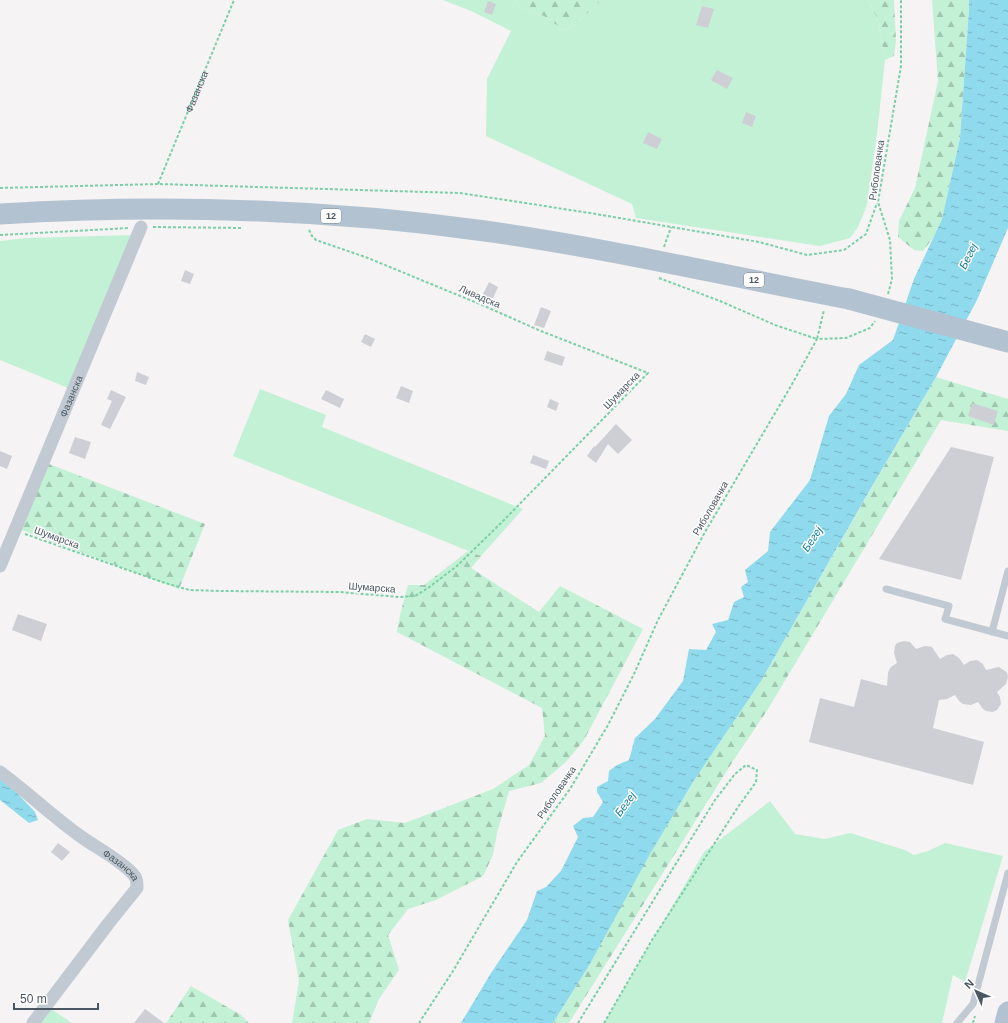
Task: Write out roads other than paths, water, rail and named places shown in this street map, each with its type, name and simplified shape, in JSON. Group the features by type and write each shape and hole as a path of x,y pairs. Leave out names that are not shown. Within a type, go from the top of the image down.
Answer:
{"main road":[{"name":"12","path":"0,214 126,209 184,209 294,213 379,219 486,231 570,244 658,270 737,276 849,299 1008,342"},
{"path":"1005,1023 1008,1012"}],"street":[{"name":"Фазанска","path":"0,566 141,227"},
{"name":"Фазанска","path":"0,772 78,835 122,864 135,875 138,881 137,888 33,1023"}],"lane":[{"path":"992,632 1008,571"},
{"path":"886,589 948,606 945,619 1008,636"},
{"path":"957,1023 973,1004 1008,873"}],"water":[{"name":"Бегеј","path":"969,0 1008,0 1008,228 977,300 936,377 761,681 693,782 650,854 590,964 553,1023 461,1023 491,973 527,920 537,891 546,887 561,871 578,837 573,826 583,818 593,817 603,802 597,792 597,787 608,781 609,771 617,765 629,760 635,738 655,719 683,681 689,649 706,650 716,632 712,624 728,620 734,602 744,597 741,587 748,582 745,570 768,551 770,532 810,480 829,416 846,394 859,365 893,340 914,279 942,219 960,138"},
{"path":"0,775 35,812 38,820 29,823 0,800"}]}
